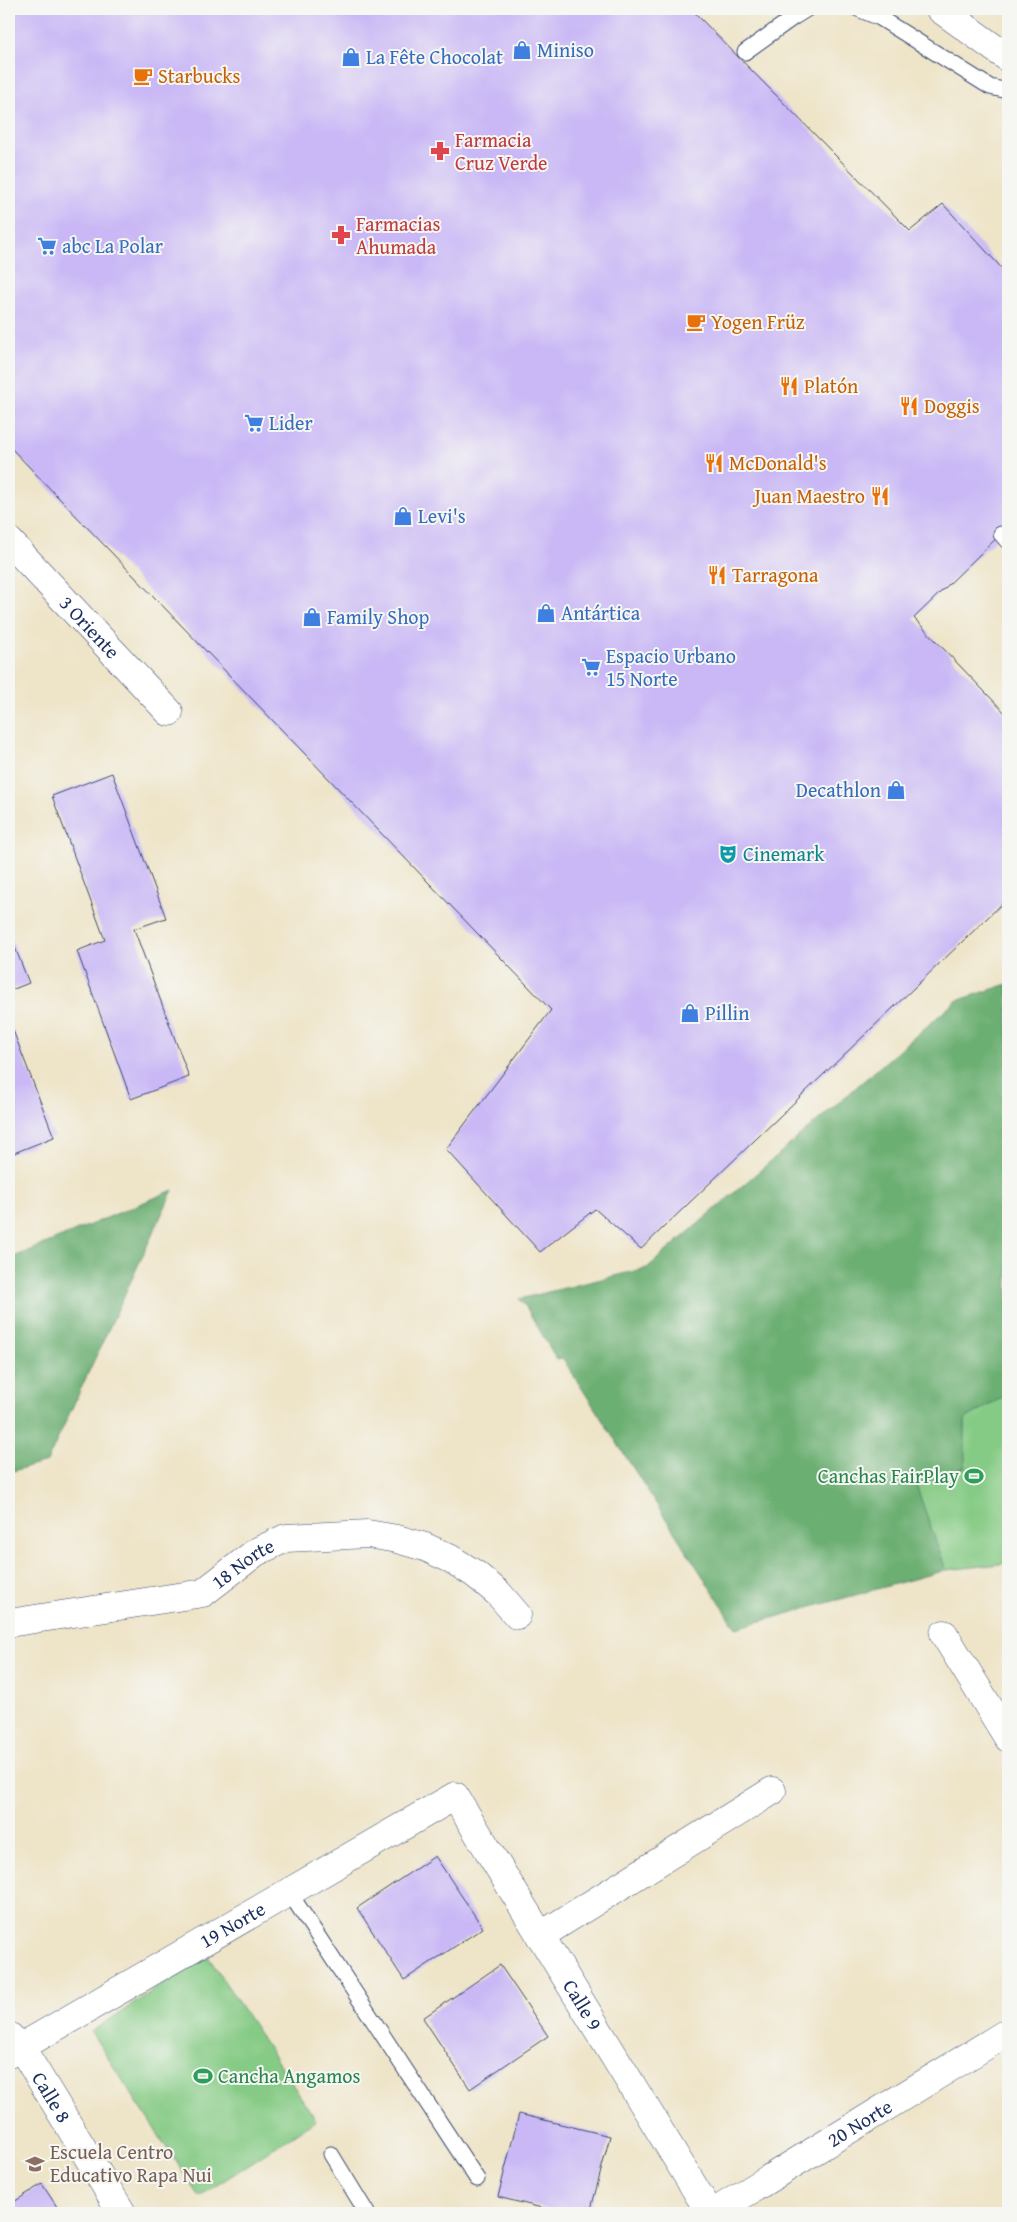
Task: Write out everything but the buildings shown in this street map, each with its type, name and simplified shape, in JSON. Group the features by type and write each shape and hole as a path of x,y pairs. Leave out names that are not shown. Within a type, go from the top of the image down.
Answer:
{"street":[{"path":"940,9 1008,58"},
{"name":"3 Oriente","path":"9,541 169,712"},
{"name":"18 Norte","path":"9,1623 203,1593 256,1552 286,1538 368,1534 397,1539 425,1547 452,1559 476,1574 498,1593 517,1615"},
{"path":"944,1634 1008,1738"},
{"path":"540,1936 772,1791"},
{"name":"Calle 9","path":"455,1796 711,2213"},
{"name":"19 Norte","path":"13,2046 289,1892 455,1796"},
{"name":"20 Norte","path":"711,2213 1008,2032"},
{"name":"Calle 8","path":"13,2046 122,2213"}],"lane":[{"path":"745,52 790,13 807,9"},
{"path":"858,9 880,18 990,87 1008,91"},
{"path":"289,1892 477,2180"},
{"path":"331,2154 366,2213"}],"green space":[{"path":"1008,984 1008,1394 965,1419 965,1467 916,1485 946,1570 736,1628 563,1359 557,1360 526,1307 519,1299 647,1268 956,1001"},
{"path":"173,1190 47,1462 9,1472 9,1259"},
{"name":"Canchas FairPlay","path":"1008,1394 1008,1563 946,1570 915,1485 964,1467 965,1419"},
{"name":"Cancha Angamos","path":"207,1955 316,2120 199,2197 91,2032"}],"place":[{"name":"Miniso","path":"522,50"},
{"name":"La Fête Chocolat","path":"351,57"},
{"name":"Starbucks","path":"143,76"},
{"name":"Farmacia Cruz Verde","path":"440,151"},
{"name":"Farmacias Ahumada","path":"341,235"},
{"name":"abc La Polar","path":"47,246"},
{"name":"Yogen Früz","path":"696,322"},
{"name":"Platón","path":"789,386"},
{"name":"Doggis","path":"909,406"},
{"name":"Lider","path":"254,423"},
{"name":"McDonald's","path":"714,463"},
{"name":"Juan Maestro","path":"880,496"},
{"name":"Levi's","path":"403,516"},
{"name":"Tarragona","path":"717,575"},
{"name":"Antártica","path":"546,613"},
{"name":"Family Shop","path":"312,617"},
{"name":"Espacio Urbano 15 Norte","path":"591,667"},
{"name":"Decathlon","path":"896,790"},
{"name":"Cinemark","path":"728,854"},
{"name":"Pillin","path":"690,1013"},
{"name":"Canchas FairPlay","path":"974,1476"},
{"name":"Cancha Angamos","path":"203,2076"},
{"name":"Escuela Centro Educativo Rapa Nui","path":"35,2164"}]}
